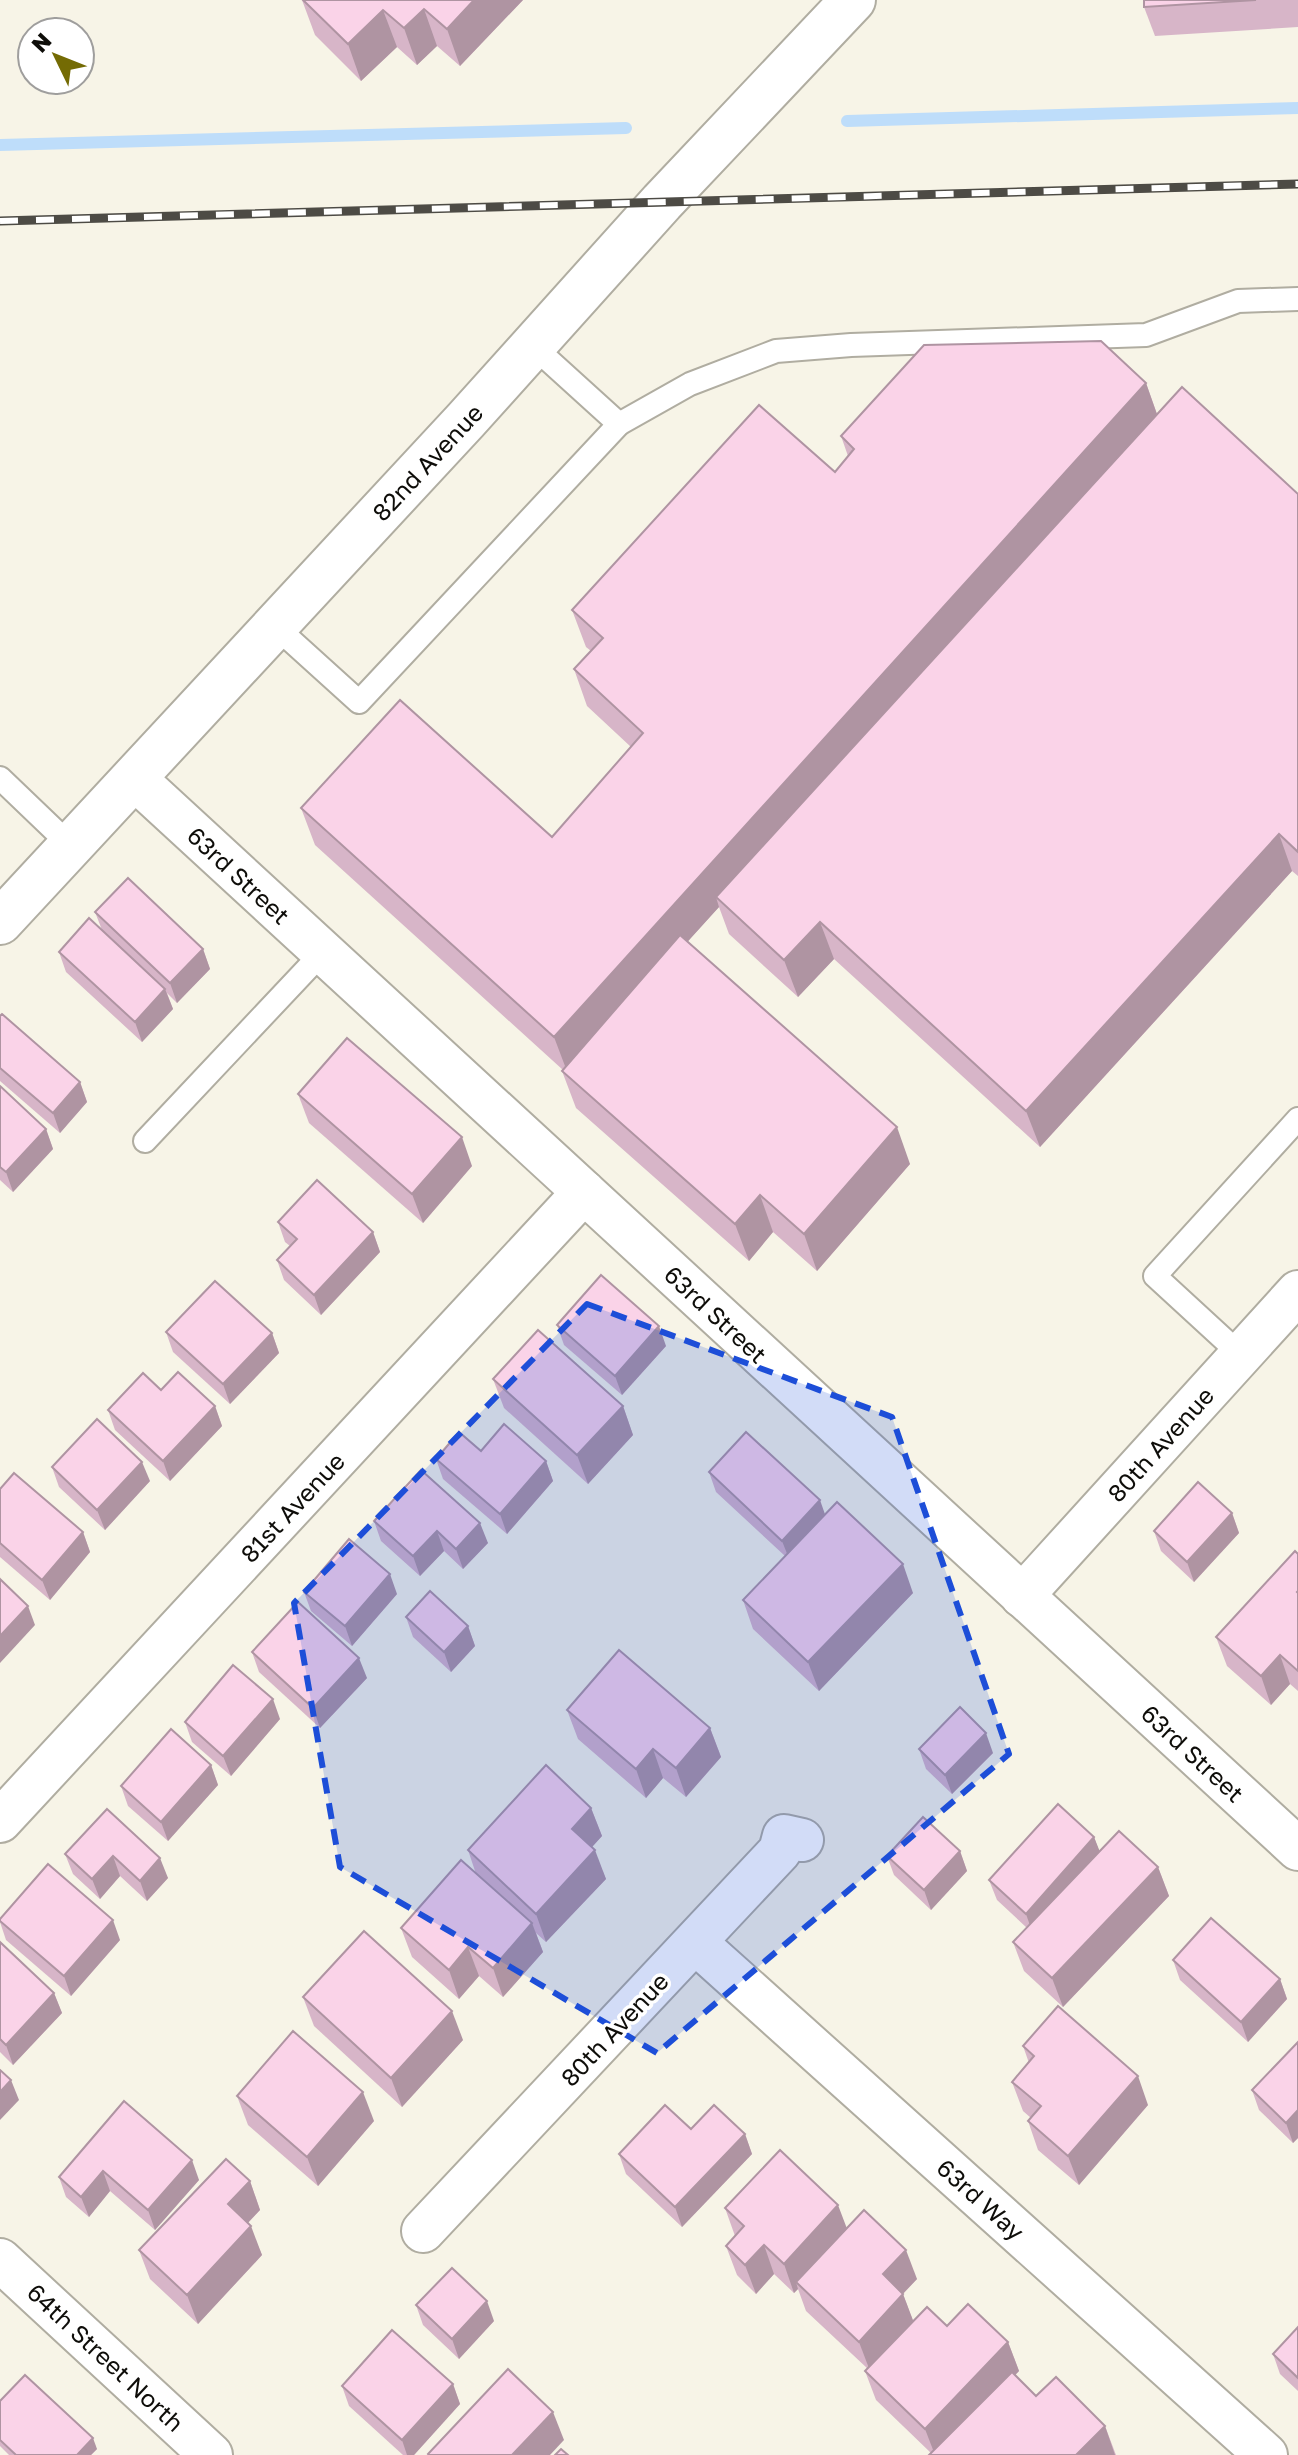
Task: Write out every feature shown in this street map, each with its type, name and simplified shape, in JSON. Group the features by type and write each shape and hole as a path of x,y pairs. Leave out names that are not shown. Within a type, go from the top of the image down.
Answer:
{"street":[{"name":"82nd Avenue","path":"0,922 533,346 662,202 853,0"},
{"name":"63rd Street","path":"134,778 1298,1849"},
{"name":"81st Avenue","path":"0,1821 584,1192"},
{"name":"80th Avenue","path":"1022,1596 1298,1292"},
{"name":"80th Avenue","path":"423,2231 696,1943 780,1851 784,1836 802,1840"},
{"name":"63rd Way","path":"696,1943 1266,2455"},
{"name":"64th Street North","path":"0,2260 210,2455"}],"lane":[{"path":"275,626 359,702 619,424 690,384 776,351 851,345 1146,335 1238,301 1298,299"},
{"path":"533,346 619,424"},
{"path":"0,778 71,846"},
{"path":"145,1141 323,952"},
{"path":"1241,1355 1155,1276 1298,1119"}],"highlighted area":[{"path":"587,1304 892,1417 1009,1754 657,2053 340,1867 294,1603"}],"building":[{"path":"303,0 474,0 447,29 424,9 404,28 383,10 348,44"},
{"path":"1144,0 1256,0 1144,7"},
{"path":"1101,341 1146,383 554,1037 301,808 400,700 552,837 643,733 574,669 603,638 572,610 759,405 835,472 854,449 841,436 924,345"},
{"path":"1182,387 1298,494 1298,852 1279,834 1026,1111 820,922 784,960 716,897"},
{"path":"128,878 203,949 170,983 95,912"},
{"path":"89,918 165,989 135,1022 59,952"},
{"path":"680,935 897,1127 804,1234 760,1195 735,1224 562,1071"},
{"path":"2,1014 80,1082 53,1113 0,1068"},
{"path":"347,1038 462,1137 412,1194 298,1094"},
{"path":"0,1086 46,1129 6,1172 0,1167"},
{"path":"317,1180 373,1232 314,1295 277,1260 297,1239 278,1222"},
{"path":"601,1275 659,1326 615,1376 557,1325"},
{"path":"215,1281 272,1333 223,1384 166,1332"},
{"path":"538,1330 623,1406 577,1455 493,1379"},
{"path":"178,1372 215,1406 163,1461 108,1410 143,1373 161,1390"},
{"path":"97,1419 142,1462 97,1510 52,1467"},
{"path":"504,1424 546,1461 500,1514 436,1459 459,1432 481,1451"},
{"path":"746,1432 820,1500 782,1541 709,1472"},
{"path":"421,1470 480,1523 456,1549 437,1531 413,1556 374,1521"},
{"path":"14,1473 83,1532 42,1580 0,1543 0,1489"},
{"path":"1198,1482 1232,1513 1187,1562 1154,1531"},
{"path":"837,1502 903,1564 808,1662 743,1600"},
{"path":"349,1539 390,1574 345,1626 304,1592"},
{"path":"1295,1551 1298,1554 1298,1671 1280,1655 1261,1676 1216,1637"},
{"path":"0,1579 28,1606 0,1636"},
{"path":"430,1591 468,1626 444,1652 406,1617"},
{"path":"298,1602 359,1658 313,1708 252,1652"},
{"path":"619,1650 710,1728 676,1768 653,1749 636,1769 567,1710"},
{"path":"233,1665 273,1699 223,1756 185,1722"},
{"path":"960,1707 986,1733 945,1775 919,1749"},
{"path":"171,1729 211,1765 161,1822 121,1786"},
{"path":"546,1765 591,1808 572,1829 595,1850 536,1914 468,1850"},
{"path":"1058,1804 1094,1837 1026,1914 989,1880"},
{"path":"107,1809 160,1858 140,1881 113,1856 92,1879 65,1854"},
{"path":"923,1817 960,1851 924,1890 887,1856"},
{"path":"1119,1831 1158,1867 1052,1978 1013,1942"},
{"path":"461,1860 532,1923 493,1968 468,1947 449,1970 401,1928"},
{"path":"48,1864 113,1920 64,1976 0,1921"},
{"path":"1211,1918 1280,1979 1241,2022 1173,1960"},
{"path":"364,1931 452,2011 391,2078 303,1997"},
{"path":"0,1942 54,1993 6,2045 0,2039"},
{"path":"1058,2006 1138,2076 1068,2156 1028,2121 1041,2106 1012,2082 1034,2056 1023,2046"},
{"path":"293,2031 363,2092 307,2157 237,2096"},
{"path":"1298,2042 1298,2110 1286,2123 1252,2090"},
{"path":"0,2070 11,2080 0,2092"},
{"path":"124,2101 192,2160 148,2210 103,2171 81,2197 59,2177"},
{"path":"665,2105 691,2129 714,2105 745,2134 675,2207 619,2154"},
{"path":"780,2150 838,2205 784,2264 764,2245 745,2265 726,2246 744,2226 725,2208"},
{"path":"226,2159 250,2181 228,2204 251,2226 187,2295 139,2250"},
{"path":"864,2210 906,2250 883,2274 903,2294 859,2342 796,2282"},
{"path":"452,2268 487,2301 452,2339 416,2305"},
{"path":"968,2304 1008,2342 925,2429 865,2371 927,2307 947,2326"},
{"path":"1298,2327 1298,2378 1273,2354"},
{"path":"392,2330 453,2384 402,2440 342,2386"},
{"path":"508,2369 553,2412 512,2455 429,2455 428,2454"},
{"path":"1012,2372 1036,2396 1056,2377 1105,2426 1076,2455 929,2455"},
{"path":"25,2375 93,2438 77,2455 16,2455 0,2440 0,2401"}],"waterway":[{"path":"847,121 1298,108"},
{"path":"0,145 626,128"}],"railway":[{"path":"0,221 1298,184"}]}
